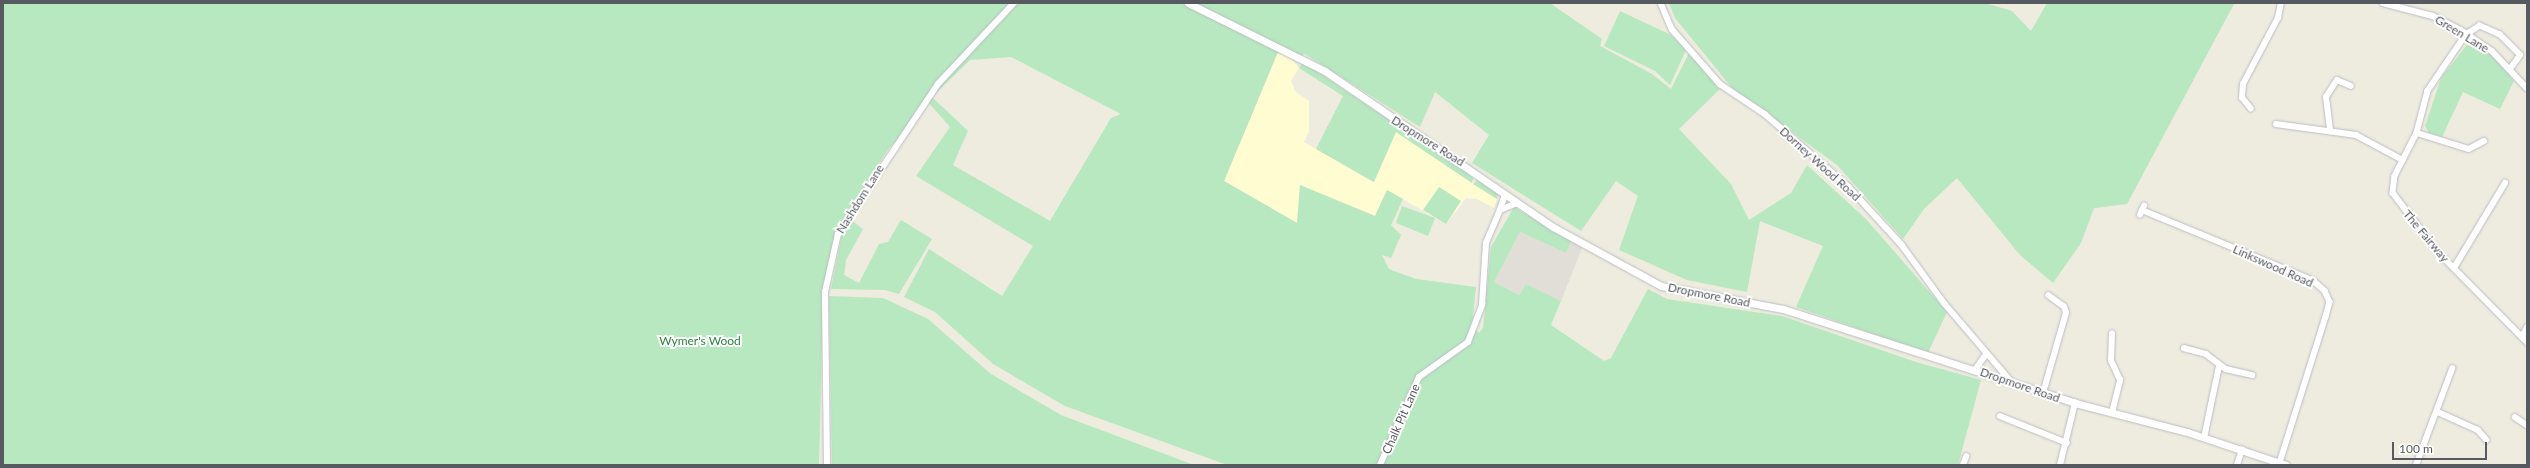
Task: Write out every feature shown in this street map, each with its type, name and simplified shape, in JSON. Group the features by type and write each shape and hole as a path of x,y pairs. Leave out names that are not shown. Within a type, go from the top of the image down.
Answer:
{"street":[{"name":"Nashdom Lane","path":"827,465 825,292 838,234 938,84 1014,3"},
{"name":"Dropmore Road","path":"1188,3 1325,71 1517,203 1661,286 1783,309 2011,381 2075,403 2204,438 2283,464"},
{"name":"Dorney Wood Road","path":"1661,3 1672,29 1720,84 1765,114 1849,187 1902,246 1986,354 2011,381"},
{"path":"2251,109 2242,98 2242,84 2278,18 2281,3"},
{"name":"Green Lane","path":"2383,3 2433,16 2466,34 2510,69 2527,88"},
{"path":"2466,34 2480,26 2500,35 2520,56 2510,69"},
{"name":"The Fairway","path":"2466,34 2428,91 2417,133 2403,160 2393,193 2398,204 2454,268 2527,342"},
{"path":"2330,130 2326,97 2337,80 2351,86"},
{"path":"2276,124 2293,129 2330,130 2356,135 2403,160"},
{"path":"2417,133 2469,149 2484,141"},
{"name":"The Fairway","path":"2454,268 2505,183"},
{"name":"Chalk Pit Lane","path":"1380,465 1419,378 1468,342 1482,305 1486,243 1505,195"},
{"path":"1500,210 1517,203"},
{"name":"Linkswood Road","path":"2142,210 2314,281 2325,291 2330,302 2283,464"},
{"path":"2043,393 2066,313 2064,307 2049,296"},
{"path":"2522,337 2527,327"},
{"path":"2112,334 2111,362 2120,380 2112,413"},
{"path":"2184,348 2206,354 2219,366 2252,375"},
{"path":"1975,370 1986,354"},
{"path":"2204,438 2219,366"},
{"path":"2416,465 2438,412 2442,390 2453,369"},
{"path":"2060,465 2067,443 2075,403"},
{"path":"2438,412 2478,430 2487,440"},
{"path":"2000,416 2067,443"},
{"path":"2515,417 2527,425"},
{"path":"2237,465 2242,450"},
{"path":"1963,465 1966,457"}],"shaded area":[{"path":"1278,52 1291,58 1299,68 1291,81 1296,92 1309,101 1309,131 1304,142 1373,182 1396,132 1497,199 1494,208 1477,199 1466,198 1446,224 1387,190 1375,216 1300,185 1297,223 1224,181"},
{"path":"1520,232 1566,253 1571,241 1582,248 1561,301 1526,284 1519,295 1494,282"}],"green space":[{"name":"Wymer's Wood","path":"3,3 1550,3 1602,39 1600,46 1652,74 1671,89 1689,53 1720,89 1679,129 1731,184 1749,220 1791,193 1807,165 1866,219 1947,312 1928,353 1796,307 1823,246 1760,221 1747,292 1687,280 1619,250 1638,196 1616,181 1581,231 1472,163 1489,135 1435,92 1420,127 1305,54 1291,58 1278,52 1224,181 1297,223 1300,185 1375,216 1387,190 1403,199 1391,225 1401,235 1391,258 1382,255 1389,269 1416,279 1476,287 1472,326 1479,333 1483,328 1491,247 1514,207 1571,241 1566,253 1520,232 1494,282 1519,295 1526,284 1561,301 1551,325 1604,361 1611,358 1648,289 1667,299 1782,316 1916,362 1981,380 1958,465 1227,465 1065,406 993,364 935,312 904,297 929,249 1002,296 1033,246 916,176 950,127 928,102 887,151 835,233 823,292 819,465 3,465","holes":["1011,57 1121,114 1111,118 1050,221 953,165 968,131 932,97 970,60"]},
{"path":"1669,3 1985,3 2012,11 2031,31 2047,3 2234,4 2127,204 2094,208 2081,243 2053,283 2020,255 1957,178 1924,209 1903,239 1837,165 1732,88 1675,18"},
{"path":"1620,11 1671,35 1686,50 1670,85 1655,71 1604,46"},
{"path":"2469,42 2492,55 2514,81 2500,109 2463,92 2442,137 2429,133 2425,126 2441,78"},
{"path":"1303,62 1459,167 1473,178 1472,183 1396,132 1374,182 1316,149 1343,96 1299,68"},
{"path":"1478,180 1498,194 1497,199 1473,184"},
{"path":"1439,187 1461,201 1446,224 1423,210"},
{"path":"1402,206 1435,218 1428,236 1396,223"},
{"path":"851,220 863,229 846,260 844,275 859,283 879,244 888,242 901,220 932,239 899,294 885,290 831,289 842,235"},
{"path":"829,296 883,298 928,319 991,374 1061,415 1194,465 832,465"}]}
